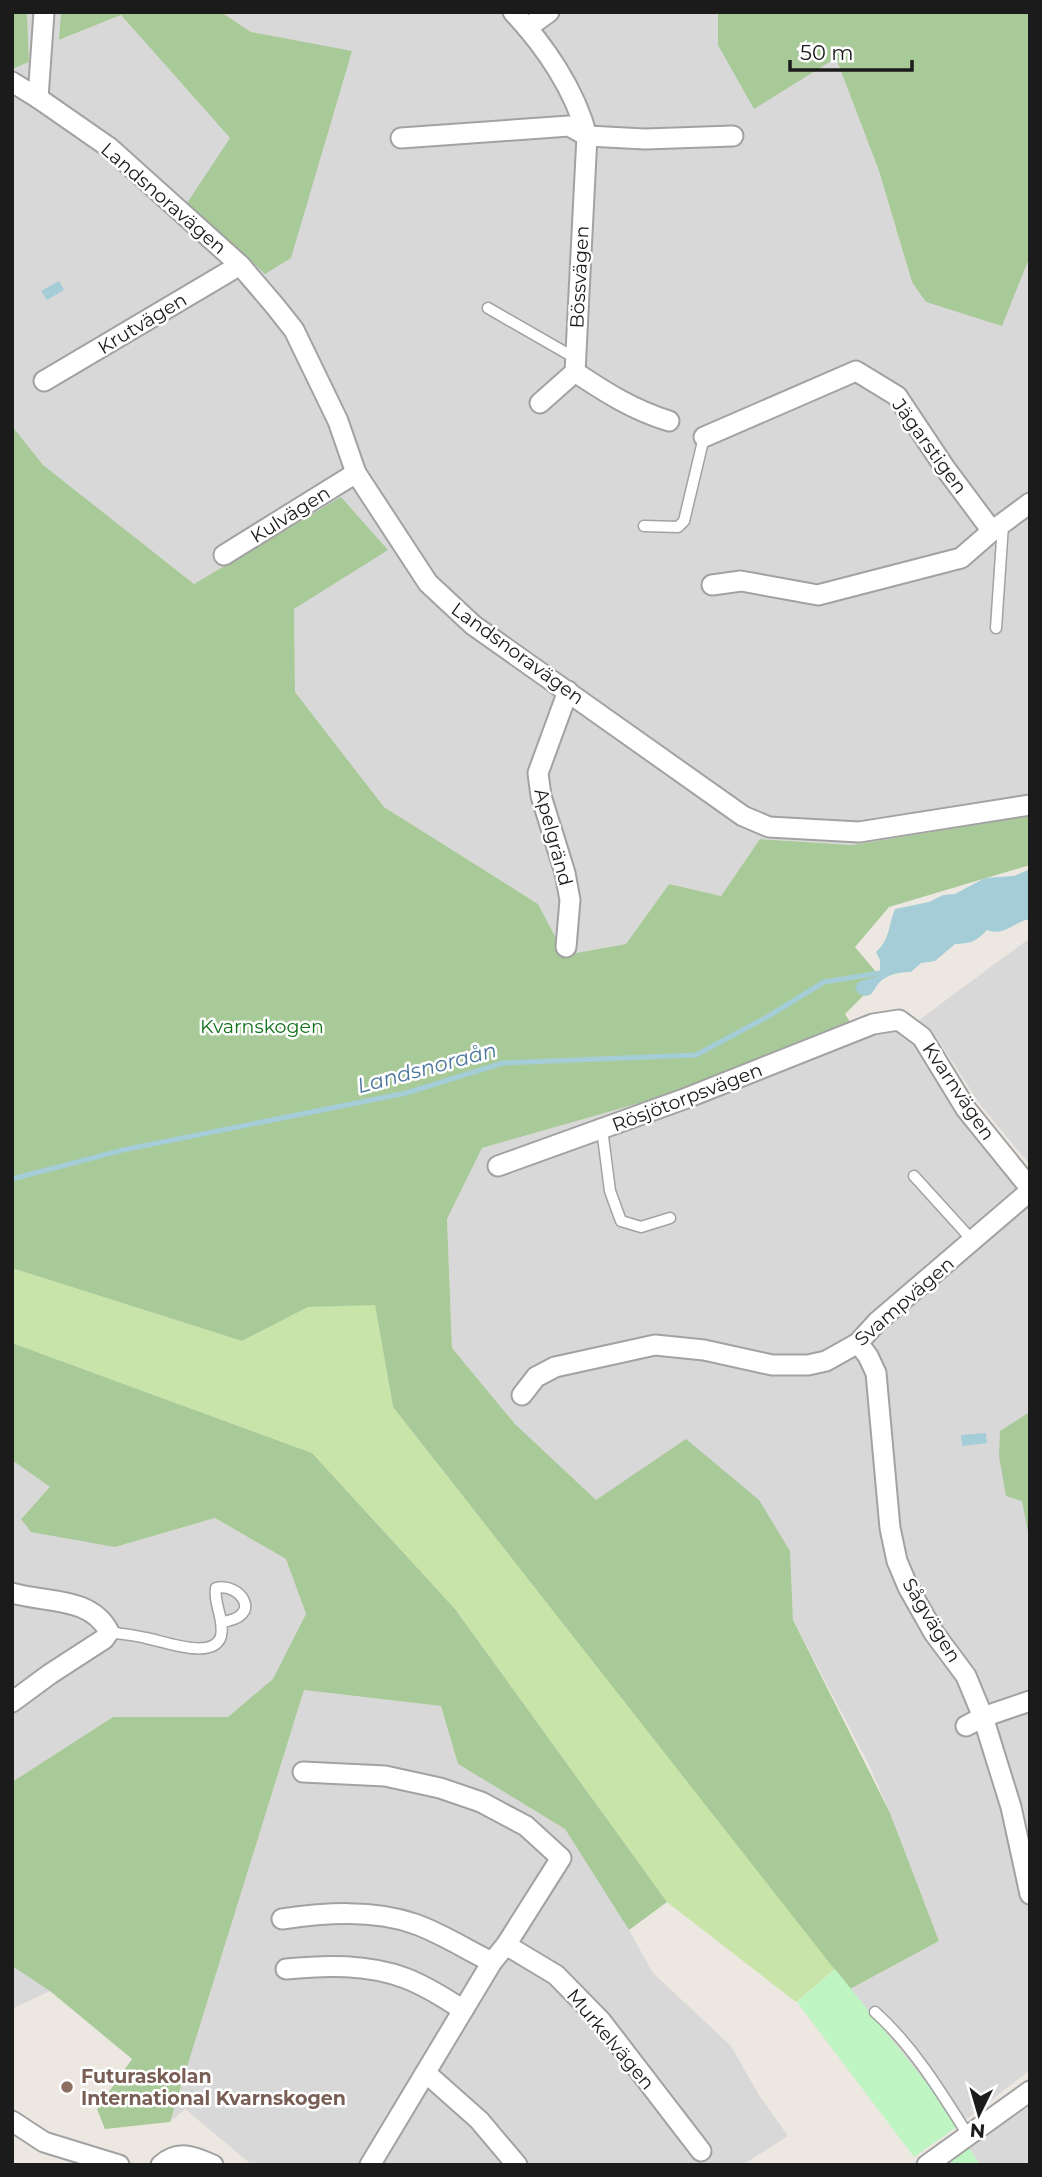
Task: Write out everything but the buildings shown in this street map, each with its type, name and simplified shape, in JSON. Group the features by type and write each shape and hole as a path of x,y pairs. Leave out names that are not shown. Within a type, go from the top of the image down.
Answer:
{"street":[{"path":"38,98 44,12"},
{"name":"Bössvägen","path":"513,12 568,86 582,115 587,136 575,365"},
{"path":"527,28 549,12"},
{"name":"Landsnoravägen","path":"12,82 110,148 240,265 294,330 338,421 356,472 428,583 473,625 743,816 769,827 859,832 1030,805"},
{"path":"401,138 569,126 587,136 645,139 733,136"},
{"name":"Krutvägen","path":"44,381 240,265"},
{"path":"540,403 575,365 623,403 668,421"},
{"name":"Jägarstigen","path":"704,436 856,372 897,396 945,468 998,528"},
{"name":"Kulvägen","path":"224,555 356,472"},
{"path":"712,585 741,581 818,595 961,558 1030,503"},
{"name":"Apelgränd","path":"566,947 570,900 565,873 541,796 538,773 568,691"},
{"name":"Kvarnvägen","path":"873,1024 899,1020 922,1037 966,1109 1030,1189"},
{"name":"Rösjötorpsvägen","path":"498,1166 714,1088 873,1024"},
{"name":"Svampvägen","path":"522,1395 536,1377 555,1367 655,1345 678,1346 772,1365 808,1365 826,1361 858,1343 877,1322 973,1242 1030,1189"},
{"name":"Sågvägen","path":"858,1343 876,1373 890,1528 897,1561 908,1587 934,1633 966,1676 974,1722 1011,1807 1030,1894"},
{"path":"12,1593 67,1602 87,1610 105,1624 108,1632 104,1639 12,1702"},
{"path":"974,1722 1030,1701"},
{"path":"303,1772 385,1776 440,1788 481,1802 526,1826 561,1858 506,1945 492,1962 370,2165"},
{"path":"282,1919 338,1913 383,1917 415,1924 492,1962"},
{"name":"Murkelvägen","path":"506,1945 555,1975 601,2021 701,2151"},
{"path":"286,1969 326,1965 377,1971 406,1978 463,2010"},
{"path":"426,2073 479,2120 517,2165"},
{"path":"927,2165 1030,2091"},
{"path":"12,2121 44,2142 119,2165"},
{"path":"161,2165 188,2154 213,2165"}],"lane":[{"path":"488,308 575,365"},
{"path":"644,526 678,527 684,521 704,436"},
{"path":"996,628 998,528"},
{"path":"602,1129 610,1191 621,1221 630,1226 641,1227 670,1218"},
{"path":"914,1176 973,1242"},
{"path":"108,1632 149,1638 183,1647 210,1647 218,1642 221,1622"},
{"path":"875,2012 893,2028 954,2111 968,2135"}],"shaded area":[{"path":"27,12 61,12 60,40 121,15 230,138 352,52 251,32 221,12 718,12 718,45 836,58 879,171 912,282 1002,326 1030,256 1030,816 852,845 760,839 721,896 669,884 626,944 565,955 538,904 384,807 295,692 294,609 387,550 341,498 194,584 42,465 12,426 12,69 29,62"},
{"path":"1030,938 1030,1165 981,1106 931,1029 919,1020"},
{"path":"891,1024 916,1039 1030,1200 1030,1689 990,1703 1002,1713 1030,1705 1030,2070 958,2126 850,1989 939,1941 869,1765 793,1620 790,1551 596,1501 515,1424 452,1348 447,1219 482,1148 759,1069"},
{"path":"12,1460 51,1487 21,1518 115,1547 215,1518 286,1559 306,1614 274,1679 228,1717 113,1717 12,1782"},
{"path":"304,1690 441,1706 458,1764 565,1829 653,1973 731,2046 759,2095 788,2136 742,2165 252,2165 185,2109 170,2122"},
{"path":"12,1966 50,1991 12,2009"},
{"path":"1030,2106 1030,2165 980,2165 969,2148"}],"green space":[{"path":"12,12 27,12 29,62 12,69"},
{"path":"61,12 221,12 251,32 352,51 291,258 265,274 187,203 230,138 121,15 59,40"},
{"path":"718,12 1030,12 1030,256 1002,326 926,302 912,282 879,171 836,58 754,109 718,45"},
{"name":"Kvarnskogen","path":"12,426 43,465 194,584 341,497 388,550 294,609 295,692 384,807 538,904 565,955 626,944 669,884 721,896 760,839 852,845 1030,816 1030,865 889,907 855,947 881,978 845,1014 852,1025 759,1069 482,1148 447,1219 452,1348 515,1424 596,1500 686,1439 759,1500 790,1551 793,1620 890,1813 939,1941 850,1989 393,1407 375,1305 308,1307 242,1341 12,1268"},
{"path":"12,1268 242,1341 308,1307 375,1304 393,1407 835,1969 796,2002 667,1902 455,1609 312,1453 12,1343"},
{"path":"12,1343 312,1453 455,1609 667,1902 629,1930 565,1829 458,1764 441,1706 304,1690 170,2122 105,2129 97,2109 132,2059 50,1991 12,1966 12,1782 113,1717 228,1717 273,1679 306,1614 286,1559 215,1518 115,1547 31,1532 21,1519 50,1487 12,1460"},
{"path":"1030,1412 1030,1543 1022,1501 1006,1496 999,1456 1000,1431"},
{"path":"835,1969 950,2112 958,2126 914,2157 797,2002"},
{"path":"969,2148 980,2165 947,2165"}],"water":[{"path":"59,281 64,290 47,300 41,291"},
{"path":"1030,869 1030,919 998,932 987,930 973,941 955,944 935,961 921,963 911,972 885,978 870,995 860,995 855,989 858,982 880,973 880,960 876,952 886,938 895,909 955,894 985,878 1014,876"},
{"path":"986,1433 987,1443 962,1446 961,1435"}],"waterway":[{"name":"Landsnoraån","path":"12,1179 123,1150 406,1093 503,1063 696,1055 769,1016 824,982 880,973"}],"place":[{"name":"Futuraskolan International Kvarnskogen","path":"67,2087"}]}
